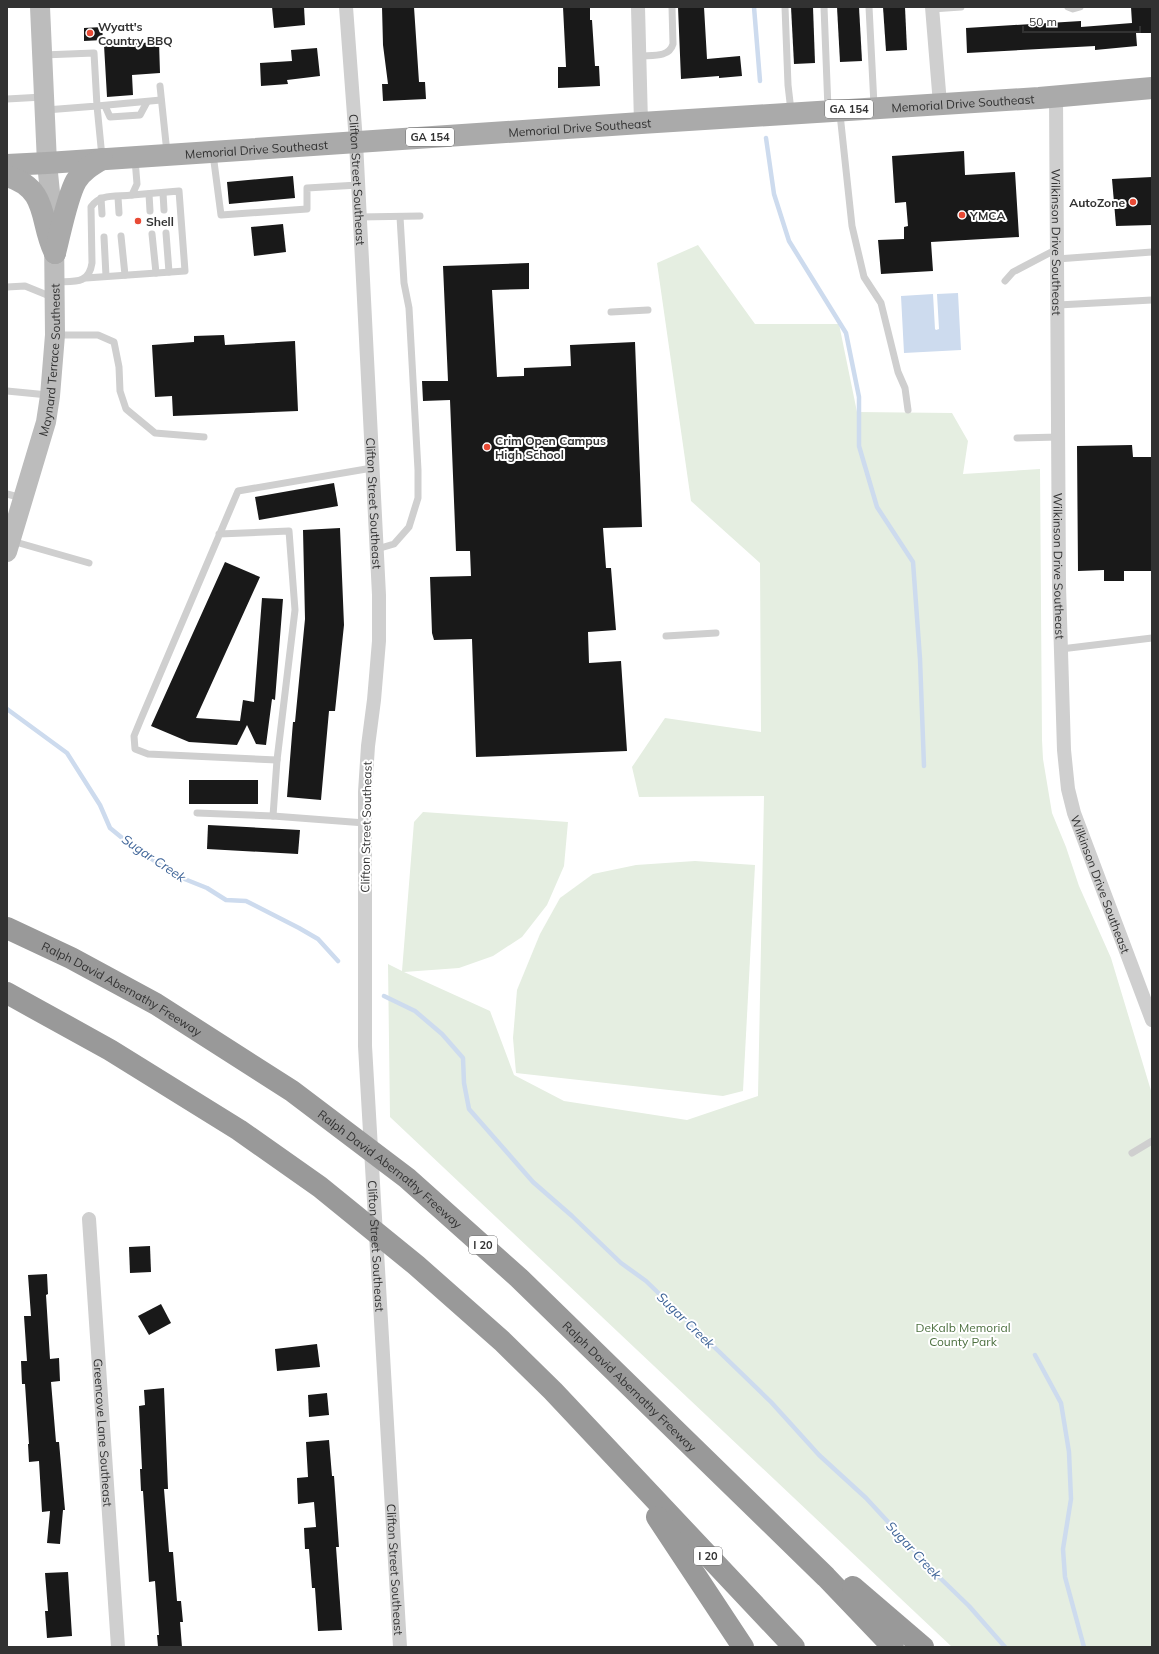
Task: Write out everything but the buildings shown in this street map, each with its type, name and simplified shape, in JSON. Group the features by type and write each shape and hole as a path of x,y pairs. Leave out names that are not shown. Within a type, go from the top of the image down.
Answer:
{"highway":[{"name":"Ralph David Abernathy Freeway","path":"7,928 71,958 156,1004 292,1091 407,1178 519,1278 826,1577 893,1647"},
{"name":"I 20","path":"7,993 110,1050 240,1130 320,1188 416,1265 502,1341 553,1391 794,1647"},
{"path":"623,1466 743,1647"},
{"path":"716,1471 924,1647"}],"main road":[{"name":"Memorial Drive Southeast","path":"7,164 48,163 940,104 1152,88"},
{"path":"55,253 69,200 76,181 86,170 102,159"},
{"path":"7,176 26,185 37,197 44,212 50,243 55,253"}],"street":[{"name":"Maynard Terrace Southeast","path":"9,546 15,496 46,422 50,396 55,335 55,253 44,103 40,7"},
{"name":"Clifton Street Southeast","path":"346,7 356,142 379,594 379,641 368,746 365,822 365,1046 400,1647"},
{"path":"638,7 641,123"},
{"path":"932,8 940,104"},
{"name":"Wilkinson Drive Southeast","path":"1056,96 1061,649 1064,750 1070,800 1152,1020"},
{"name":"Greencove Lane Southeast","path":"89,1219 118,1647"}],"lane":[{"path":"640,56 665,54 671,49 673,44 672,7"},
{"path":"785,7 788,85 792,113"},
{"path":"824,7 834,110 852,226 864,277 881,303 898,372 905,388 908,410"},
{"path":"868,7 874,108"},
{"path":"932,8 961,7"},
{"path":"1068,7 1073,9 1080,7"},
{"path":"42,55 94,53 101,106 102,159"},
{"path":"160,86 167,155"},
{"path":"7,99 44,103 101,106 161,100"},
{"path":"101,106 110,117 140,115 147,102"},
{"path":"213,152 221,215 307,210 307,188 358,185"},
{"path":"132,194 137,184 135,157"},
{"path":"7,287 26,286 56,290 86,278 185,271 179,192 132,194 96,200 92,207 91,272 86,278"},
{"path":"163,193 164,210"},
{"path":"149,194 150,211"},
{"path":"118,196 119,213"},
{"path":"101,198 102,214"},
{"path":"377,549 394,544 409,527 418,498 418,470 409,308 404,283 400,216"},
{"path":"359,217 420,216"},
{"path":"166,233 169,272"},
{"path":"152,234 156,273"},
{"path":"121,236 125,275"},
{"path":"104,237 106,276"},
{"path":"1005,281 1013,272 1057,254 1152,252"},
{"path":"1058,305 1152,300"},
{"path":"611,312 648,310"},
{"path":"55,335 98,335 114,342 119,367 120,391 126,409 155,433 204,437"},
{"path":"7,391 50,396"},
{"path":"1017,438 1059,437"},
{"path":"277,760 148,754 136,749 134,736 238,491 372,468"},
{"path":"219,534 289,531 295,610 277,760 273,816"},
{"path":"9,546 89,563"},
{"path":"666,636 716,633"},
{"path":"1061,649 1152,638"},
{"path":"197,813 365,822"},
{"path":"1132,1153 1152,1141"}],"green space":[{"name":"DeKalb Memorial County Park","path":"698,245 755,324 839,324 857,412 952,413 968,441 963,474 1040,469 1042,740 1043,759 1052,813 1066,847 1079,886 1111,958 1152,1094 1152,1647 952,1647 390,1117 388,964 402,971 414,822 423,812 568,822 564,866 547,905 522,937 493,956 459,968 404,972 490,1011 514,1075 564,1101 687,1120 758,1096 764,796 639,797 632,767 665,718 761,732 760,563 691,501 657,263"},
{"path":"695,861 755,865 743,1091 723,1096 516,1073 513,1038 517,990 540,934 560,898 593,874 636,865"}],"water":[{"path":"958,293 961,350 904,353 901,296 933,294 936,330 939,329 937,294"}],"waterway":[{"path":"754,7 760,81"},
{"path":"766,138 774,194 789,241 846,333 859,397 859,446 877,507 913,562 920,659 924,766"},
{"name":"Sugar Creek","path":"7,709 67,753 100,805 110,828 132,846 177,876 207,888 226,900 246,901 299,928 318,939 338,961"},
{"name":"Sugar Creek","path":"384,996 415,1011 442,1034 463,1058 464,1083 469,1109 533,1182 572,1216 621,1263 646,1281 771,1402 819,1455 866,1498 938,1576 969,1606 1005,1647"},
{"path":"1035,1355 1061,1403 1069,1452 1071,1499 1063,1549 1065,1577 1084,1647"}],"place":[{"name":"Wyatt's Country BBQ","path":"90,33"},
{"name":"AutoZone","path":"1133,202"},
{"name":"YMCA","path":"962,215"},
{"name":"Shell","path":"138,221"},
{"name":"Crim Open Campus High School","path":"487,447"}]}
